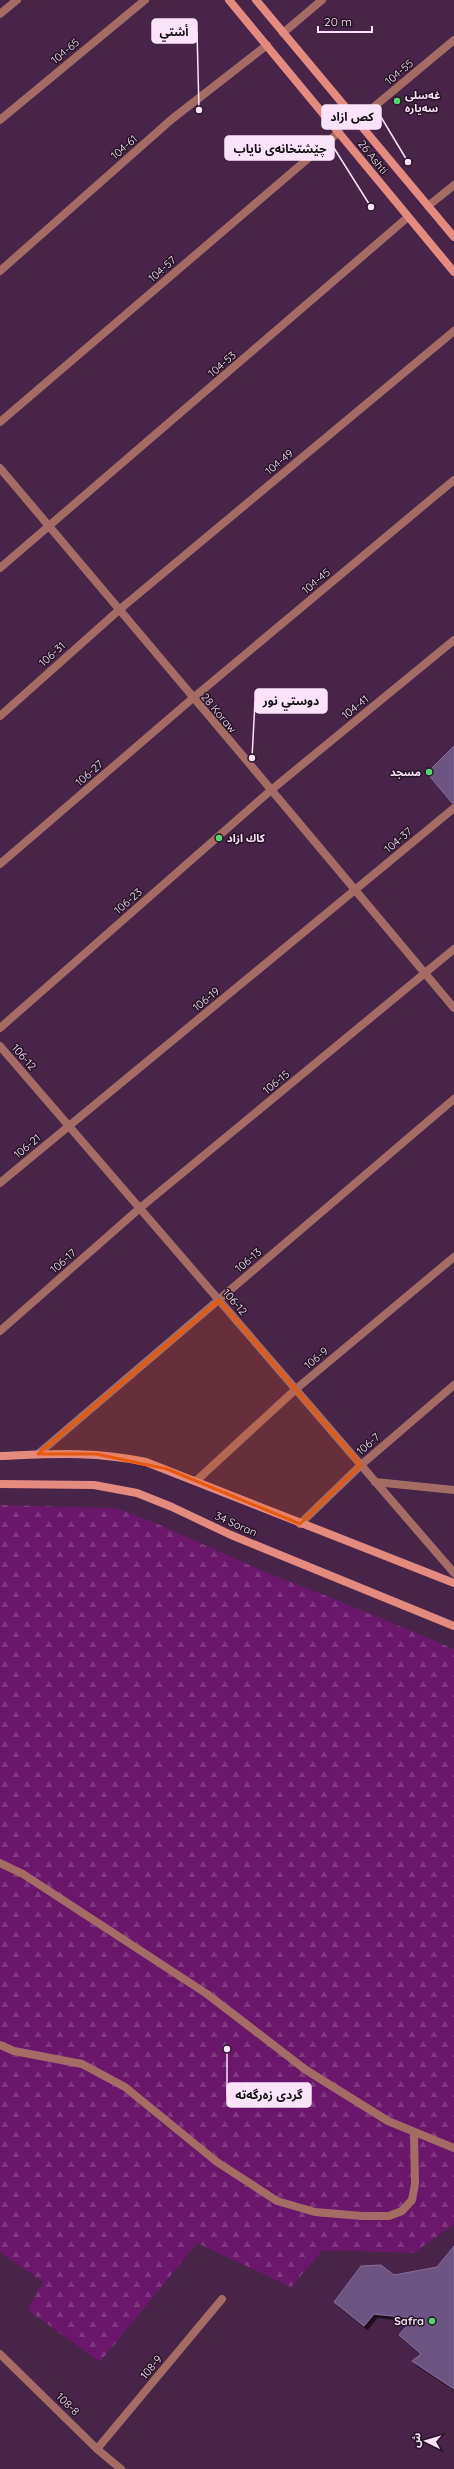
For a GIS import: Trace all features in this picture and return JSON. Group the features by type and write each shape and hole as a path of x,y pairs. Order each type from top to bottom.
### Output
{"main road":[{"name":"26 Ashti","path":"230,0 454,272"},
{"name":"26 Ashti","path":"256,0 454,237"},
{"path":"0,1456 76,1452 115,1456 160,1466 300,1524 454,1583"},
{"name":"34 Soran","path":"0,1484 94,1486 138,1493 172,1507 231,1535 454,1626"}],"street":[{"path":"0,14 17,0"},
{"name":"104-65","path":"0,120 145,0"},
{"path":"283,33 322,0"},
{"name":"104-55","path":"357,122 454,40"},
{"name":"104-61","path":"0,270 172,119 267,45"},
{"name":"104-57","path":"0,422 339,132"},
{"path":"428,206 454,185"},
{"name":"104-53","path":"0,568 50,527 408,217"},
{"name":"104-49","path":"119,610 454,331"},
{"name":"28 Koraw","path":"0,468 270,791 356,889 454,1008"},
{"name":"104-45","path":"193,698 454,480"},
{"name":"106-31","path":"0,716 119,610"},
{"name":"104-41","path":"270,791 454,640"},
{"name":"106-27","path":"0,864 193,698"},
{"name":"106-23","path":"0,1028 270,791"},
{"name":"104-37","path":"356,889 454,808"},
{"name":"106-19","path":"68,1126 356,889"},
{"name":"106-15","path":"140,1208 454,949"},
{"name":"106-12","path":"0,1046 454,1573"},
{"name":"106-13","path":"38,1454 454,1099"},
{"name":"106-21","path":"0,1183 68,1126"},
{"name":"106-17","path":"0,1331 140,1208"},
{"name":"106-9","path":"196,1481 296,1389 454,1257"},
{"name":"106-7","path":"300,1524 361,1465 454,1385"},
{"path":"375,1482 454,1490"},
{"path":"0,1863 23,1874 207,1994 306,2070 388,2121 454,2148"},
{"path":"0,2046 14,2051 82,2064 125,2087 178,2128 217,2162 276,2201 315,2212 362,2216 389,2216 402,2211 412,2200 414,2184 414,2132"},
{"name":"108-9","path":"97,2449 222,2299"},
{"name":"108-8","path":"0,2354 97,2449 121,2469"}],"highlighted area":[{"path":"219,1300 361,1465 300,1524 167,1469 96,1454 38,1454"}],"green space":[{"path":"0,1505 116,1508 160,1525 258,1569 454,1649 454,2224 414,2253 323,2250 291,2287 197,2243 100,2362 28,2310 43,2282 0,2252"}],"building":[{"path":"454,746 454,803 452,803 427,773"},
{"name":"Safra","path":"454,2246 454,2389 412,2361 421,2354 399,2335 413,2318 374,2314 364,2326 334,2302 361,2266 381,2265 394,2275 437,2267"}],"place":[{"name":"غەسلی سەیارە","path":"397,101"},
{"name":"أشتي","path":"199,110"},
{"name":"كص ازاد","path":"408,162"},
{"name":"چێشتخانەی نایاب","path":"371,207"},
{"name":"دوستي نور","path":"252,758"},
{"name":"مسجد","path":"429,772"},
{"name":"كاك ازاد","path":"219,838"},
{"name":"گردی زەرگەتە","path":"227,2049"},
{"name":"Safra","path":"432,2321"}]}
